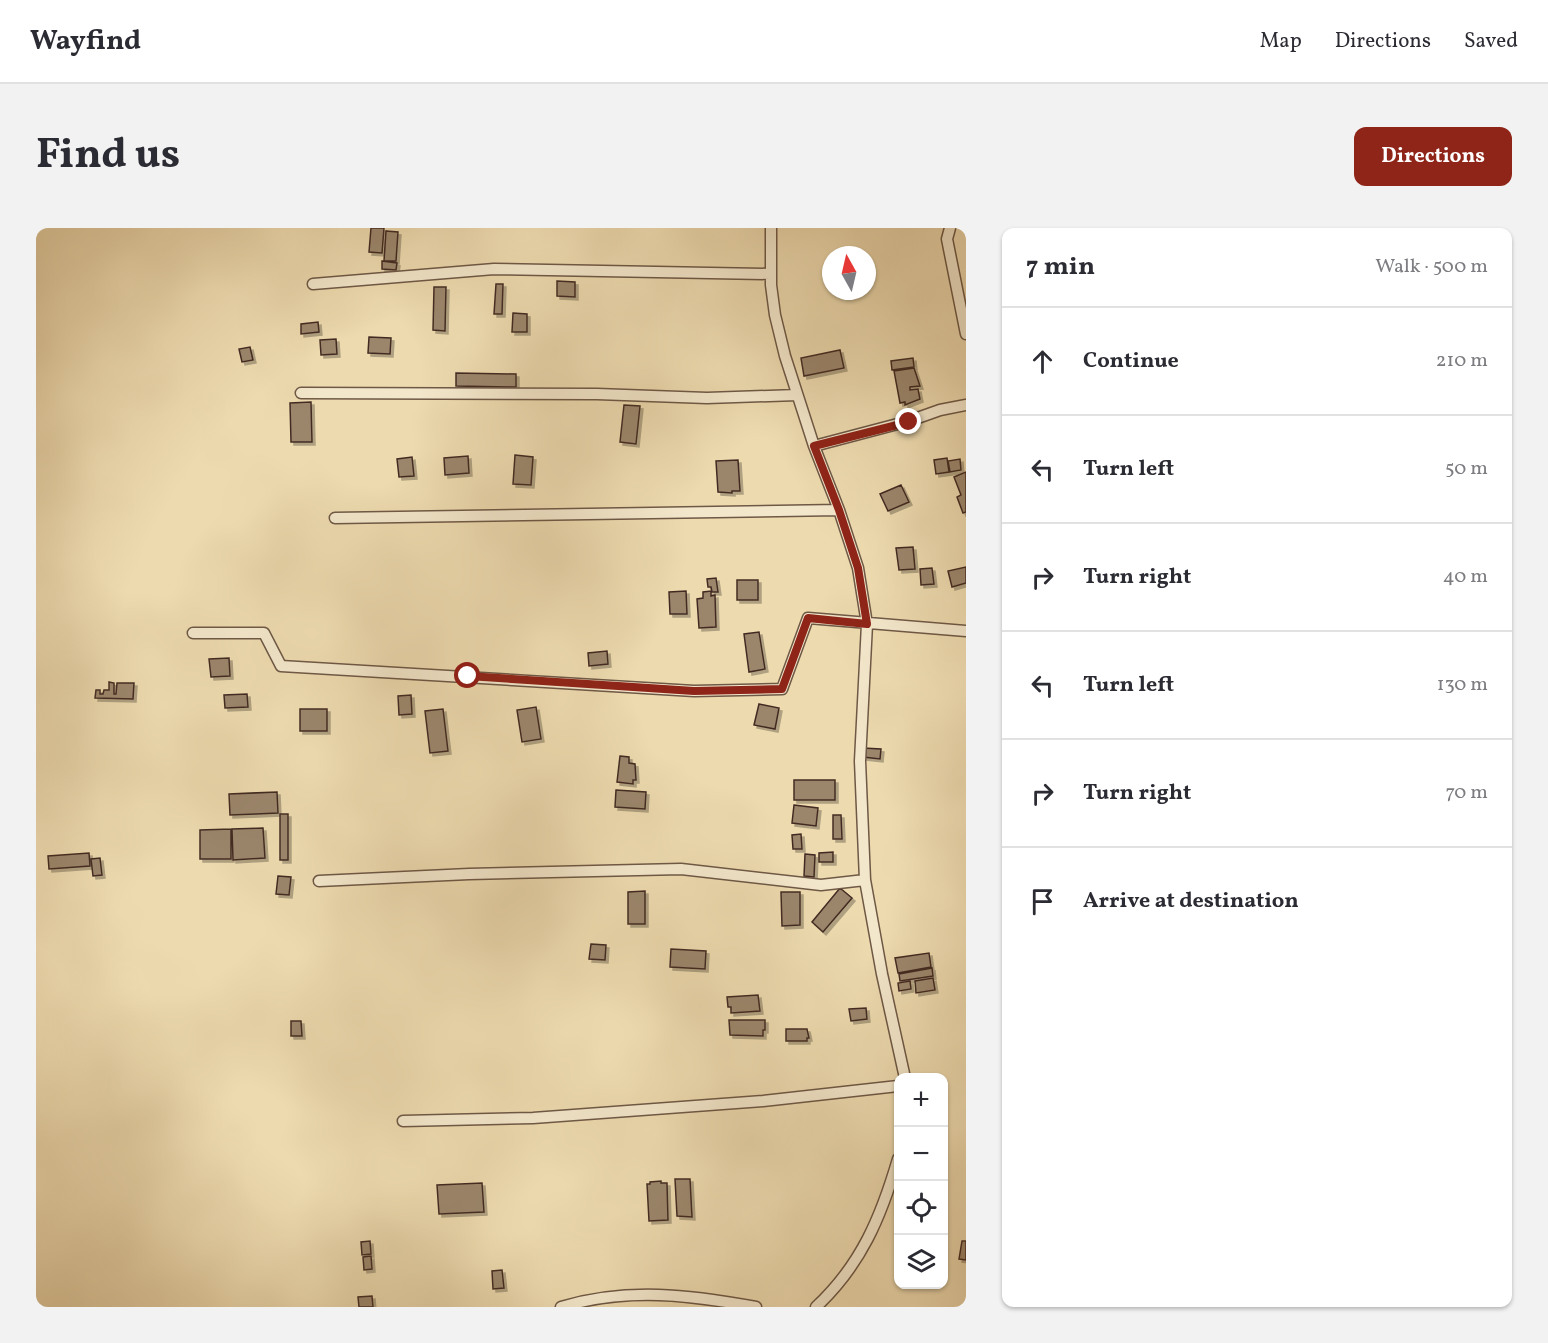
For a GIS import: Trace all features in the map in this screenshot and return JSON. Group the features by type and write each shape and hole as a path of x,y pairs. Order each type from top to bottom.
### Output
{"street":[{"path":"771,228 770,274 775,315 784,356 858,568 867,624 860,761 865,880 882,974 904,1073"},
{"path":"950,228 947,239 966,334"},
{"path":"313,284 494,269 770,274"},
{"path":"301,393 597,394 707,398 797,395"},
{"path":"814,446 909,422 940,410 966,405"},
{"path":"335,518 839,510"},
{"path":"193,633 264,633 281,666 694,691 782,689 808,618 966,631"},
{"path":"319,881 469,874 681,869 821,885 865,880"},
{"path":"403,1121 533,1118 763,1101 894,1086"},
{"path":"816,1307 849,1270 865,1246 879,1218 894,1171"},
{"path":"561,1307 578,1302 646,1293 702,1297 756,1307"},
{"path":"607,1307 613,1297"}],"building":[{"path":"371,228 384,228 382,253 369,252"},
{"path":"386,231 398,232 396,261 384,261"},
{"path":"382,261 397,263 396,270 382,269"},
{"path":"557,281 575,282 575,297 557,296"},
{"path":"496,284 503,284 502,314 494,314"},
{"path":"434,287 446,287 445,331 433,330"},
{"path":"513,313 527,314 527,332 512,332"},
{"path":"318,322 319,332 301,334 301,324"},
{"path":"369,337 391,338 390,354 368,353"},
{"path":"336,339 337,354 321,355 320,340"},
{"path":"250,347 253,360 242,362 239,349"},
{"path":"840,350 844,368 804,376 801,358"},
{"path":"913,358 914,367 892,370 891,361"},
{"path":"914,368 920,386 910,387 910,390 918,389 920,399 905,405 905,402 900,403 894,371"},
{"path":"456,373 516,374 516,387 456,386"},
{"path":"311,402 312,442 291,442 290,403"},
{"path":"624,405 640,406 636,444 620,442"},
{"path":"515,455 533,457 531,485 513,484"},
{"path":"468,456 469,473 445,475 444,458"},
{"path":"412,457 414,476 399,477 397,459"},
{"path":"947,458 949,472 936,474 934,460"},
{"path":"960,459 961,470 950,472 948,461"},
{"path":"738,460 740,491 718,492 716,461"},
{"path":"966,472 966,512 963,513 957,497 961,495 954,477"},
{"path":"901,485 909,502 888,511 880,494"},
{"path":"913,547 915,569 899,570 896,548"},
{"path":"966,567 966,583 952,587 948,571"},
{"path":"932,568 934,584 921,585 920,569"},
{"path":"716,578 718,592 712,592 711,587 708,587 707,579"},
{"path":"737,580 758,580 758,600 737,600"},
{"path":"686,591 687,614 670,614 669,592"},
{"path":"711,591 711,596 715,595 716,627 699,628 697,599 703,598 703,592"},
{"path":"759,632 765,669 749,672 744,634"},
{"path":"607,651 608,664 589,666 588,653"},
{"path":"229,658 230,676 211,677 209,659"},
{"path":"109,682 114,683 114,694 116,694 117,683 134,683 133,699 95,698 96,690 100,690 100,694 103,694 104,690 109,690"},
{"path":"247,694 248,707 225,708 224,695"},
{"path":"411,695 412,714 399,715 398,696"},
{"path":"759,704 779,708 775,729 754,725"},
{"path":"536,707 541,739 522,742 517,710"},
{"path":"300,709 327,709 327,731 300,731"},
{"path":"443,709 448,751 430,753 425,711"},
{"path":"863,748 881,749 880,759 863,757"},
{"path":"620,756 629,757 629,763 635,764 636,780 633,780 633,784 617,782"},
{"path":"794,780 835,780 835,800 794,800"},
{"path":"616,790 646,792 645,809 615,807"},
{"path":"277,792 278,813 230,815 229,794"},
{"path":"794,805 818,808 816,826 792,823"},
{"path":"280,814 288,814 288,860 280,860"},
{"path":"833,815 841,815 842,839 833,839"},
{"path":"263,828 265,858 233,860 232,829"},
{"path":"231,829 231,859 200,859 200,830"},
{"path":"801,834 802,849 793,849 792,835"},
{"path":"833,852 833,862 819,862 819,853"},
{"path":"89,853 90,866 49,869 48,856"},
{"path":"805,854 815,855 814,877 804,876"},
{"path":"100,858 102,875 93,876 91,859"},
{"path":"278,876 291,877 289,895 276,894"},
{"path":"840,888 852,898 823,932 812,922"},
{"path":"645,891 645,924 628,924 628,892"},
{"path":"781,892 800,892 800,925 782,926"},
{"path":"591,944 606,945 605,960 589,959"},
{"path":"671,949 706,951 705,969 670,967"},
{"path":"929,953 931,967 898,973 895,958"},
{"path":"932,968 933,976 900,981 899,974"},
{"path":"933,978 935,990 916,993 915,981"},
{"path":"910,981 911,989 899,991 898,983"},
{"path":"758,995 760,1011 731,1013 727,997"},
{"path":"866,1008 867,1019 851,1021 849,1009"},
{"path":"729,1020 765,1020 763,1036 730,1035"},
{"path":"291,1021 301,1021 302,1036 291,1036"},
{"path":"786,1029 807,1029 809,1038 807,1041 786,1041"},
{"path":"675,1179 690,1179 692,1217 677,1216"},
{"path":"661,1181 661,1183 667,1183 668,1220 649,1221 647,1184"},
{"path":"482,1183 484,1212 439,1214 437,1185"},
{"path":"370,1241 371,1254 362,1255 361,1242"},
{"path":"962,1241 966,1241 966,1260 959,1259"},
{"path":"371,1256 372,1269 364,1270 363,1257"},
{"path":"502,1270 504,1288 493,1289 492,1271"},
{"path":"372,1296 373,1307 359,1307 358,1297"}],"route":[{"path":"468,676 694,691 782,689 808,618 867,624 858,568 839,510 814,446 909,422"}]}
